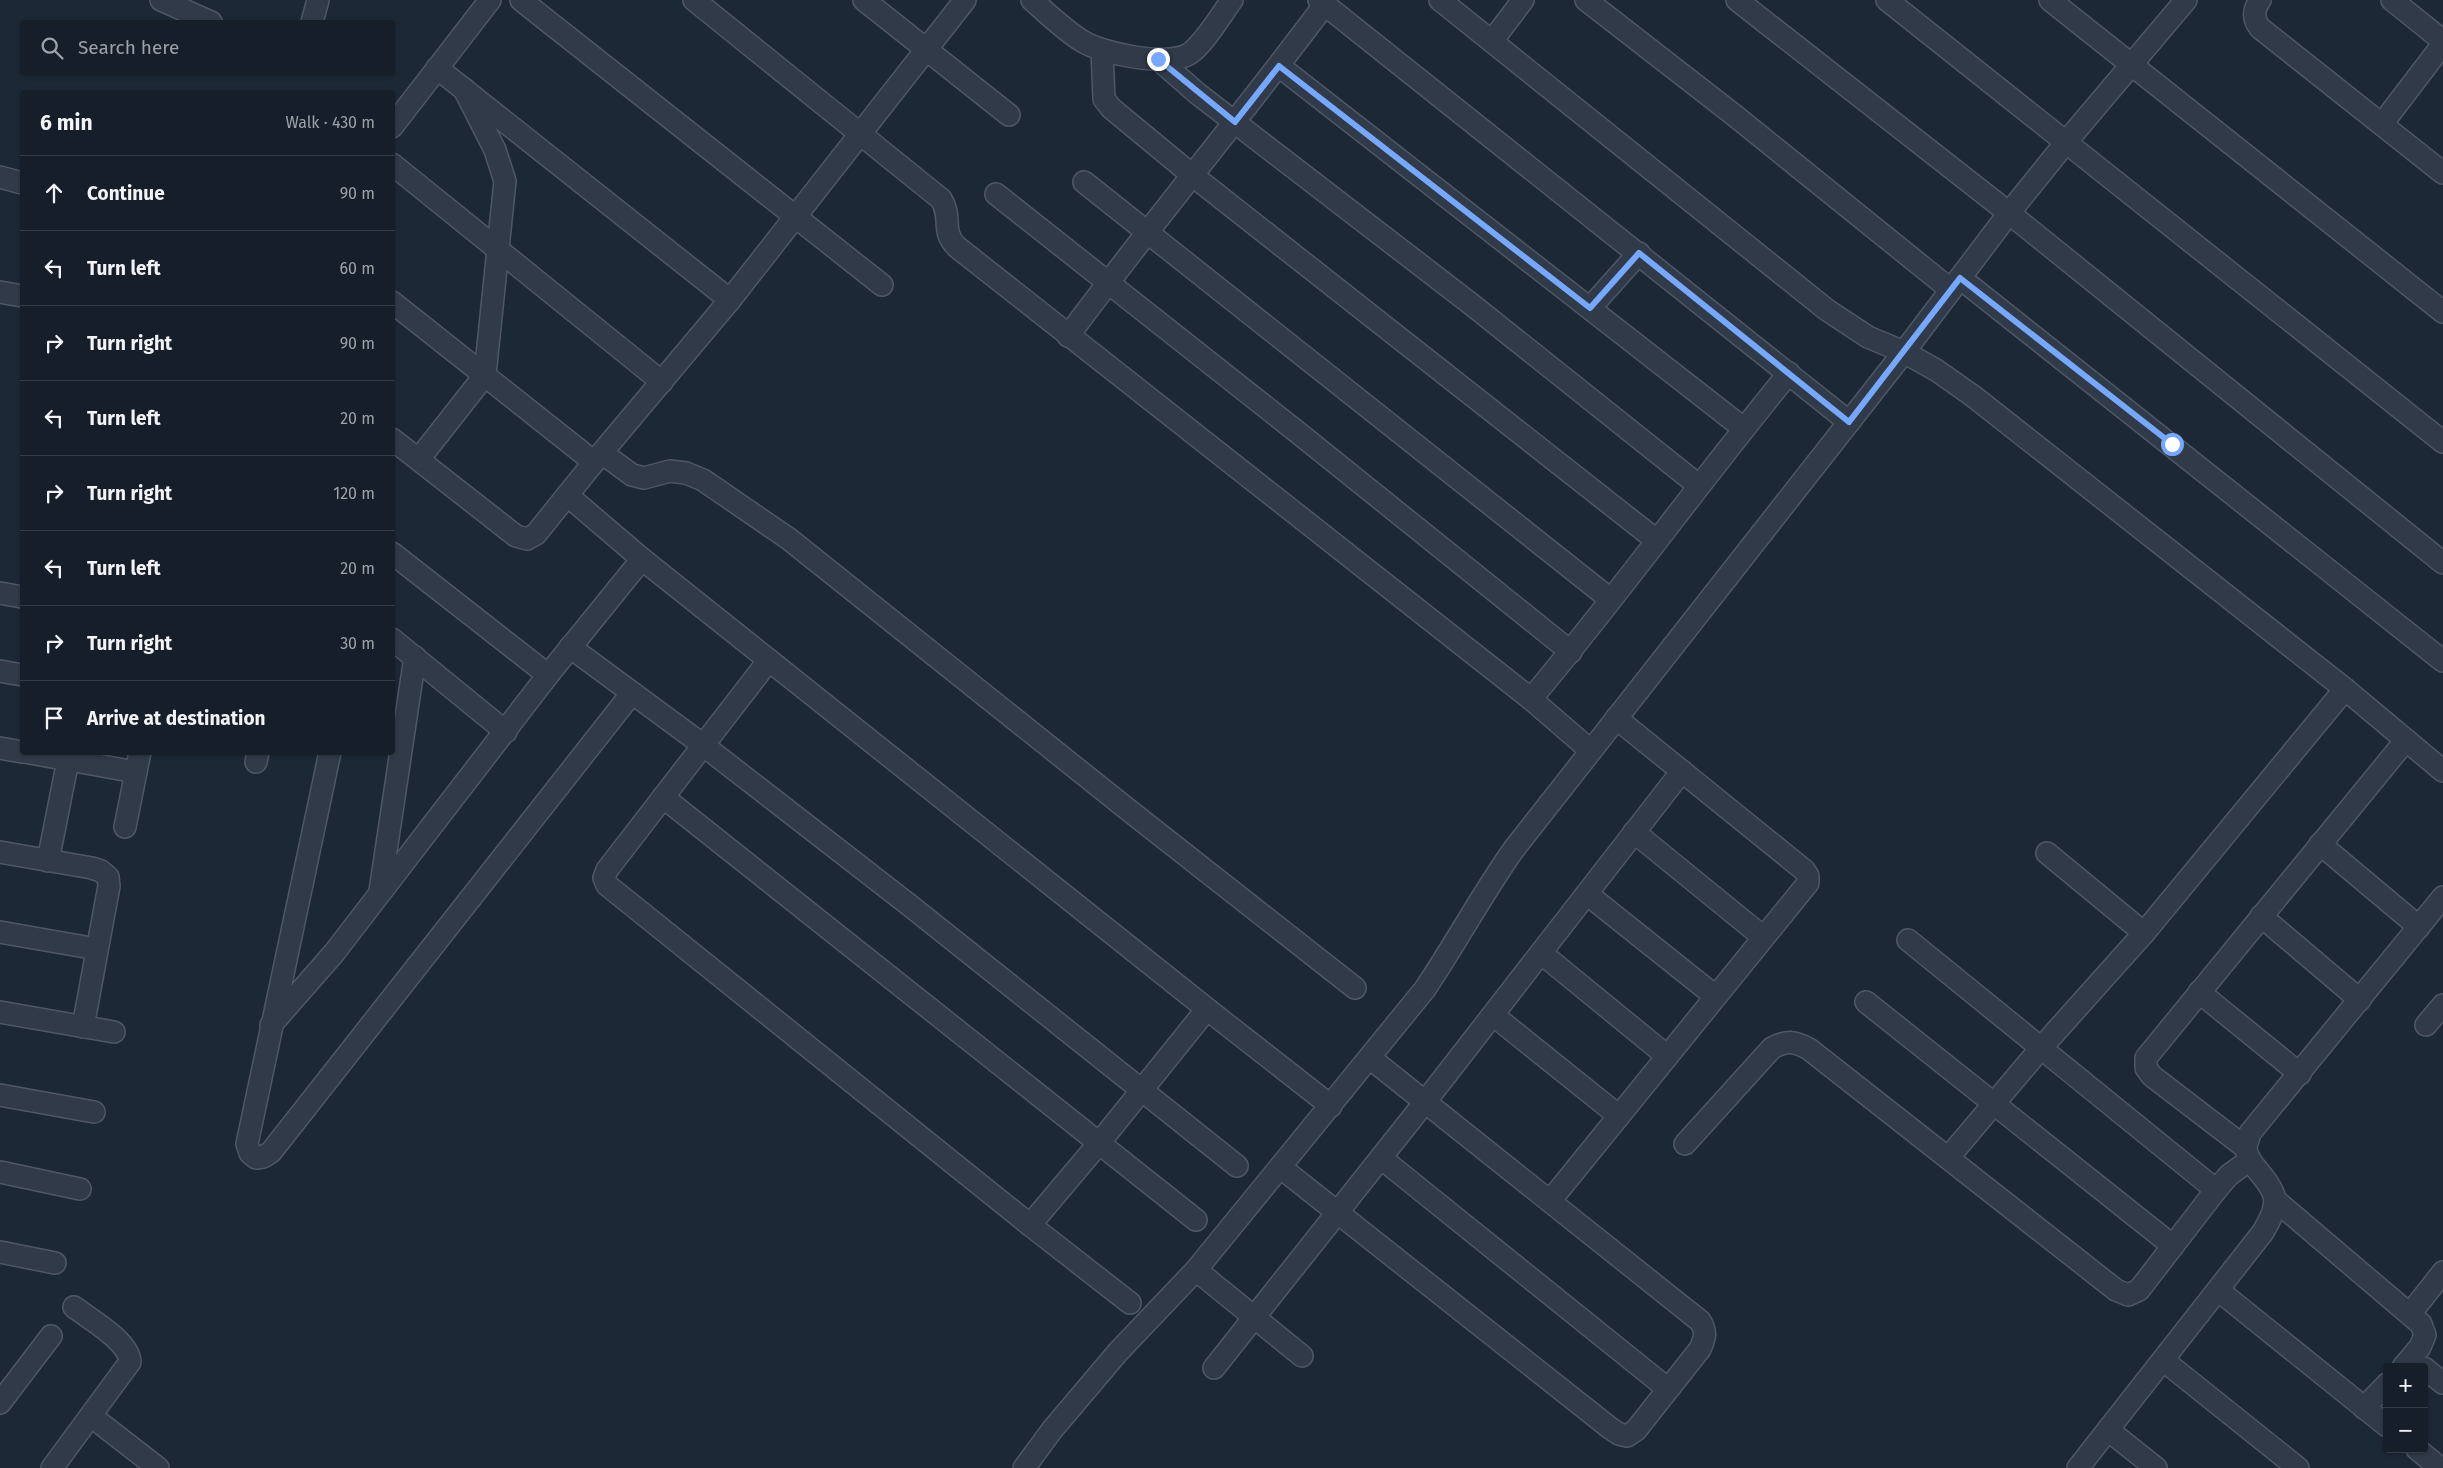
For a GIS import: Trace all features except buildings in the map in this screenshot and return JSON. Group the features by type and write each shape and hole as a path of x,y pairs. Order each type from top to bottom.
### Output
{"street":[{"path":"161,0 206,20"},
{"path":"313,20 318,0"},
{"path":"395,123 490,0"},
{"path":"521,0 882,285"},
{"path":"694,0 941,200 946,208 949,239 957,247 1531,699 1590,750"},
{"path":"864,0 1008,115"},
{"path":"395,441 511,532 526,539 536,534 796,218 925,49 965,0"},
{"path":"1032,0 1084,42 1102,50 1176,60 1191,53 1232,0"},
{"path":"1440,0 1827,310 1868,337 1904,352 1936,370 1973,396 2345,689 2442,768"},
{"path":"1492,41 1523,0"},
{"path":"1586,0 2443,662"},
{"path":"1737,0 2009,213 2443,563"},
{"path":"1887,0 2067,141 2443,442"},
{"path":"2050,0 2443,312"},
{"path":"1024,1468 1052,1430 1118,1352 1196,1270 1425,990 1451,950 1486,888 1590,750 1904,352 2009,213 2186,0"},
{"path":"2260,0 2254,15 2255,22 2260,28 2443,172"},
{"path":"2382,124 2443,42 2392,0"},
{"path":"1068,336 1146,231 1279,66 1322,2 1849,422"},
{"path":"1102,50 1104,99 1111,108 1192,175 1656,540"},
{"path":"1158,59 1235,122 1470,304 1698,485"},
{"path":"1279,66 1743,428"},
{"path":"438,68 730,300"},
{"path":"419,460 485,375 505,181 495,150 464,89"},
{"path":"395,166 662,382"},
{"path":"0,177 20,182"},
{"path":"1084,182 1610,599"},
{"path":"996,194 1571,652"},
{"path":"1590,308 1639,253"},
{"path":"0,292 20,296"},
{"path":"395,304 485,375 598,457 632,475 644,478 670,471 686,473 703,480 789,539 1355,988"},
{"path":"1531,699 1571,652 1698,485 1789,373"},
{"path":"567,495 642,559 1331,1106"},
{"path":"395,556 548,675"},
{"path":"271,1025 334,953 548,675 642,559"},
{"path":"0,593 20,597"},
{"path":"395,641 506,732"},
{"path":"570,648 703,745 908,904 1140,1091 1237,1166"},
{"path":"379,894 415,658"},
{"path":"769,660 607,870 604,878 607,884 1130,1303"},
{"path":"0,671 20,675"},
{"path":"1948,1158 2041,1048 2144,933 2345,689"},
{"path":"329,755 247,1144 250,1153 256,1158 263,1157 271,1152 632,693"},
{"path":"1550,1201 1808,883 1808,876 1804,870 1616,718"},
{"path":"2406,740 2151,1050 2146,1058 2146,1068 2152,1076 2248,1154 2270,1186 2276,1200 2421,1324 2425,1334 2416,1363"},
{"path":"0,748 20,751"},
{"path":"40,755 68,760 138,762 125,827"},
{"path":"48,860 68,760"},
{"path":"1214,1368 1338,1213 1682,771"},
{"path":"663,797 1196,1220"},
{"path":"1634,832 1763,937"},
{"path":"2320,844 2420,927"},
{"path":"0,852 101,871 108,877 109,886 83,1027"},
{"path":"2047,853 2144,933"},
{"path":"1587,894 1715,996"},
{"path":"1685,1144 1772,1048 1784,1042 1796,1042 1809,1049 2116,1290 2128,1295 2139,1290 2216,1190 2248,1154 2250,1133 2443,897"},
{"path":"2261,916 2360,1000"},
{"path":"0,932 97,949"},
{"path":"1908,940 2216,1190"},
{"path":"1541,953 1667,1056"},
{"path":"2199,992 2300,1074"},
{"path":"1866,1002 2173,1246"},
{"path":"2426,1025 2443,1005"},
{"path":"1030,1224 1100,1142 1207,1009"},
{"path":"0,1012 114,1032"},
{"path":"1493,1015 1619,1116"},
{"path":"1280,1167 1619,1434 1627,1436 1636,1430 1700,1350 1705,1329 1700,1321 1370,1058"},
{"path":"0,1095 94,1112"},
{"path":"1381,1158 1668,1390"},
{"path":"0,1172 80,1189"},
{"path":"2078,1468 2263,1232 2273,1215 2276,1200"},
{"path":"0,1252 55,1263"},
{"path":"1196,1270 1302,1356"},
{"path":"2410,1314 2443,1272"},
{"path":"2218,1290 2383,1423"},
{"path":"52,1468 130,1362 129,1353 123,1344 74,1307"},
{"path":"0,1403 51,1336"},
{"path":"2162,1360 2298,1468"},
{"path":"2428,1373 2443,1383"},
{"path":"2364,1408 2383,1388"},
{"path":"92,1416 158,1468"},
{"path":"2108,1430 2156,1468"},
{"path":"2421,1453 2440,1468"}],"route":[{"path":"1158,59 1198,94 1235,122 1279,66 1590,308 1639,253 1849,422 1960,278 2172,444"}]}
